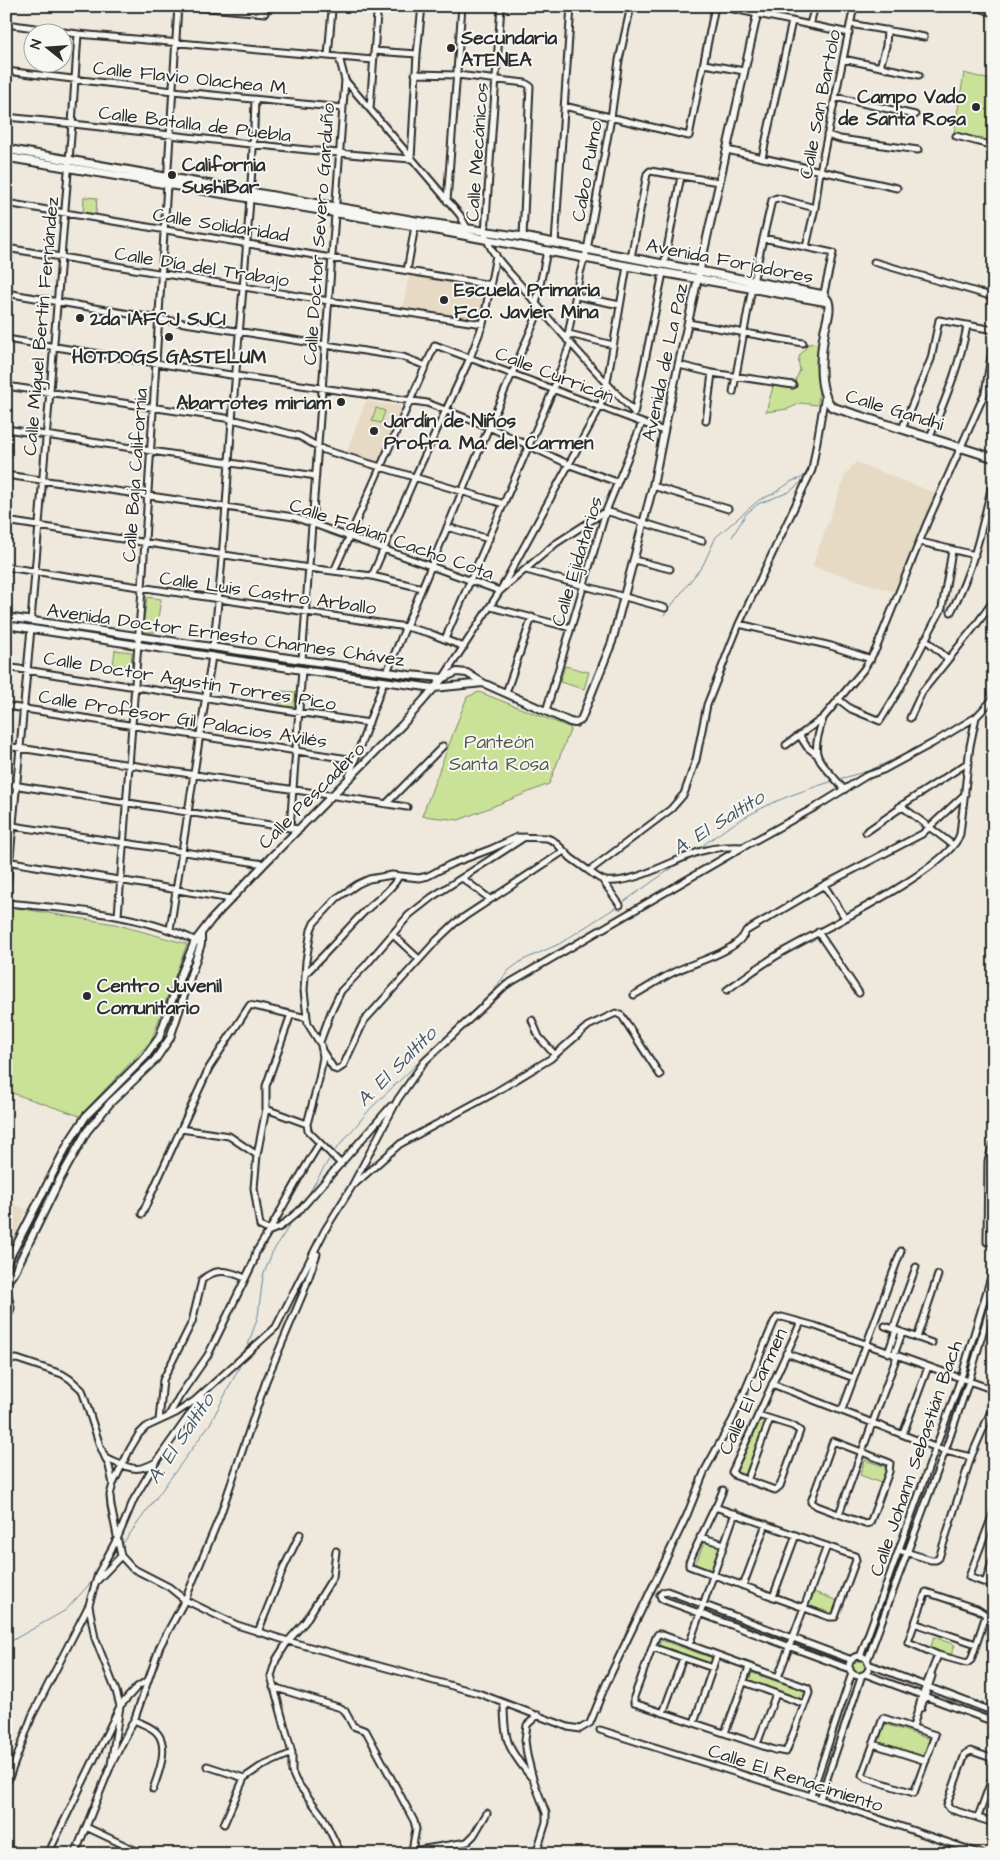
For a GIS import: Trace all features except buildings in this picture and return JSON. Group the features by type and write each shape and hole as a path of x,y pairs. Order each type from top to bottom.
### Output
{"main road":[{"path":"978,6 994,12"},
{"name":"Avenida Forjadores","path":"6,149 68,164"},
{"name":"Avenida Forjadores","path":"6,157 68,164 168,180 415,226 486,236 523,237 631,258 664,269 698,276 825,299"},
{"name":"Avenida Forjadores","path":"335,210 468,230 546,251 627,266 664,269"},
{"name":"Calle Gandhi","path":"825,299 829,308 821,360 825,394 829,403 837,409 994,458"}],"street":[{"name":"Calle Baja California","path":"118,916 157,363 178,6"},
{"path":"185,6 265,13"},
{"path":"411,159 417,54 422,6"},
{"path":"447,201 462,6"},
{"name":"Calle Mecánicos","path":"486,236 501,6"},
{"path":"555,243 571,6"},
{"name":"Cabo Pulmo","path":"445,639 553,390 569,339 580,273 587,250 611,118 619,60 631,6"},
{"path":"564,106 689,136 715,6"},
{"path":"719,6 848,33"},
{"name":"Avenida de La Paz","path":"581,720 612,642 653,486 758,6"},
{"path":"810,24 815,6"},
{"name":"Calle San Bartolo","path":"806,247 816,208 820,171 854,6"},
{"path":"328,56 332,10"},
{"path":"370,109 377,14"},
{"path":"762,158 792,20"},
{"path":"6,24 78,34 373,60"},
{"path":"850,24 924,36"},
{"path":"880,67 886,46 887,30"},
{"name":"Calle Miguel Bertín Fernández","path":"6,901 8,861 14,826 31,625 78,34"},
{"path":"374,51 417,54"},
{"path":"339,57 345,80 399,141 411,159 460,215 468,230"},
{"path":"843,59 919,74"},
{"path":"704,64 744,72"},
{"name":"Calle Flavio Olachea M.","path":"6,71 173,91 343,108"},
{"path":"416,74 457,75 529,84 531,88 523,237"},
{"name":"Calle Doctor Severo Garduño","path":"302,660 345,80"},
{"path":"835,97 915,115"},
{"path":"213,648 220,600 232,419 251,195 256,99"},
{"name":"Calle Batalla de Puebla","path":"6,117 339,154 411,159"},
{"path":"827,135 840,139 918,150"},
{"path":"956,136 994,146"},
{"path":"727,150 897,188"},
{"path":"631,258 647,174 650,171 720,182"},
{"path":"633,419 681,176"},
{"path":"733,392 752,286 773,198 816,208"},
{"name":"Calle Solidaridad","path":"6,203 491,285"},
{"path":"407,271 415,226"},
{"path":"486,236 496,255 540,309 634,412"},
{"path":"763,238 833,253 825,299"},
{"name":"Calle Día del Trabajo","path":"6,248 328,302 483,324"},
{"path":"536,304 546,251"},
{"path":"372,576 470,358 483,324 496,255"},
{"path":"874,262 994,297"},
{"path":"442,678 464,648 500,591 600,407 627,266"},
{"path":"6,293 403,357 426,366 334,571"},
{"path":"576,296 620,305"},
{"path":"387,672 540,309"},
{"path":"902,429 931,358 939,320 994,330"},
{"path":"688,323 803,344"},
{"path":"930,437 953,382 967,326"},
{"path":"786,745 823,718 870,659 921,542 927,523 985,394 994,338"},
{"path":"6,339 322,389 427,403 489,427 570,465 617,482"},
{"path":"569,339 613,345"},
{"name":"Calle Curricán","path":"426,366 435,345 664,431"},
{"path":"679,365 712,373 793,385"},
{"path":"706,421 712,373"},
{"path":"6,386 232,419 299,436 318,447 380,468 504,504"},
{"path":"590,871 671,809 681,798 696,760 707,705 739,624 812,470 825,394"},
{"name":"Calle Ejidatarios","path":"546,711 606,511 642,423"},
{"path":"6,429 316,476"},
{"name":"Calle Fabian Cacho Cota","path":"6,475 294,517 348,538 500,591"},
{"path":"951,612 975,556 994,476"},
{"path":"653,486 728,509"},
{"path":"500,591 555,544 606,511 702,541"},
{"path":"6,522 372,576 422,588"},
{"path":"447,527 489,539"},
{"path":"921,542 975,556"},
{"path":"838,699 851,710 880,722 942,608 952,550"},
{"path":"634,560 670,569"},
{"name":"Calle Luis Castro Arballo","path":"6,567 406,628 445,639 464,648"},
{"path":"526,570 665,608"},
{"path":"910,718 919,696 994,600"},
{"path":"491,606 571,628"},
{"name":"Avenida Doctor Ernesto Channes Chávez","path":"6,617 31,625 302,670 434,688 483,683"},
{"path":"506,693 532,617"},
{"path":"739,624 831,646 870,659"},
{"name":"Avenida Doctor Ernesto Channes Chávez","path":"6,625 31,625 138,637 442,678 459,672 471,675 483,683 573,722 581,720"},
{"path":"924,638 948,658"},
{"path":"170,930 212,656"},
{"name":"Calle Doctor Agustín Torres Pico","path":"6,667 369,723"},
{"path":"290,828 302,670"},
{"name":"Calle Pescadero","path":"198,942 201,934 212,919 402,725 442,678"},
{"path":"348,779 384,681"},
{"path":"270,1231 280,1227 299,1211 398,1099 424,1062 506,985 866,776 883,770 908,757 976,717 994,698"},
{"name":"Calle Profesor Gil Palacios Avilés","path":"6,706 355,760"},
{"path":"727,990 779,954 916,876 953,845 960,834 976,717"},
{"path":"816,754 823,718"},
{"path":"800,736 807,747 816,754 823,766 844,790"},
{"path":"6,746 407,807"},
{"path":"386,804 443,746"},
{"path":"890,812 969,762"},
{"path":"6,784 300,829"},
{"path":"634,995 674,972 723,951 743,938 746,931 824,885 919,836 966,793"},
{"path":"866,832 898,809 904,808 953,845"},
{"path":"6,825 264,864"},
{"path":"564,850 455,923 419,959 364,1021 343,1066 336,1070 334,1068 323,1052 320,1042 306,1018 305,974 311,930 316,919 337,898 358,884 385,876 423,877 491,849 512,838 526,837 550,840 564,850 570,858 603,881 620,905"},
{"path":"320,1042 341,991 413,911 526,837"},
{"path":"603,881 614,881 640,875 691,854 724,846 743,847"},
{"path":"8,861 231,899"},
{"path":"305,974 364,912 396,883 399,876"},
{"path":"462,878 490,899"},
{"path":"824,885 845,918"},
{"path":"6,901 118,916 170,930 198,942"},
{"path":"818,932 859,993"},
{"path":"392,935 419,959"},
{"path":"6,1265 52,1174 86,1116 145,1057 160,1038 180,977 198,942"},
{"path":"6,1322 12,1308 7,1286 8,1277 16,1269 86,1131 101,1112 155,1060 170,1038 198,942"},
{"path":"142,1214 210,1068 249,1006 306,1018"},
{"path":"351,1188 400,1144 494,1093 555,1055 588,1026 616,1013 620,1014 660,1075"},
{"path":"270,1231 258,1224 254,1188 257,1155 266,1109 266,1086 291,1014"},
{"path":"532,1020 539,1037 555,1055"},
{"path":"323,1052 319,1079 306,1124 308,1131 341,1164"},
{"path":"122,1079 128,1086"},
{"path":"398,1099 351,1188 325,1230 276,1327 185,1408 146,1427 139,1434 113,1484 110,1495 111,1506 121,1556 132,1568 169,1587 185,1600 237,1625 258,1632 478,1693 575,1729 584,1728 590,1724 606,1684 687,1514 705,1470 733,1419 777,1318 782,1317 801,1322 994,1390"},
{"path":"266,1109 306,1124"},
{"path":"181,1129 229,1136 257,1155"},
{"path":"168,1417 179,1397 208,1355 256,1252 320,1143"},
{"path":"987,1242 991,1162 994,1143"},
{"path":"52,1174 60,1179"},
{"path":"75,1854 111,1765 134,1720 160,1646 185,1600 220,1516 266,1381 304,1291 325,1230"},
{"path":"842,1410 901,1251"},
{"path":"888,1353 916,1267"},
{"name":"Calle Johann Sebastián Bach","path":"860,1656 961,1378 994,1267"},
{"path":"159,1421 163,1380 192,1322 202,1280 211,1272 217,1271 231,1271 245,1278"},
{"path":"916,1338 938,1275"},
{"name":"Calle Johann Sebastián Bach","path":"868,1662 945,1451 994,1294"},
{"name":"Calle El Carmen","path":"747,1480 732,1474 733,1468 801,1322"},
{"path":"885,1326 932,1343"},
{"path":"840,1514 874,1423 902,1333"},
{"path":"786,1353 854,1378"},
{"path":"6,1360 17,1359 24,1361 62,1374 77,1384 85,1397 100,1446 107,1459 113,1484"},
{"path":"903,1434 928,1367"},
{"path":"772,1384 945,1451 971,1457"},
{"path":"6,1786 32,1716 89,1605 98,1574 118,1537 142,1484 204,1392"},
{"path":"899,1550 931,1560 937,1560 971,1457 994,1404"},
{"path":"758,1415 770,1419 799,1430 793,1452 777,1490 747,1480 770,1419"},
{"path":"835,1442 863,1452 888,1461 891,1465 870,1522 865,1524 813,1505 811,1502 831,1443 835,1442"},
{"path":"107,1459 138,1469 146,1468 156,1462"},
{"path":"716,1507 854,1555 856,1558 835,1617 832,1618 803,1608 688,1565 723,1490"},
{"path":"994,1511 969,1577 994,1586"},
{"path":"689,1644 735,1513"},
{"path":"743,1586 766,1524"},
{"path":"258,1632 284,1567 300,1534"},
{"path":"773,1597 796,1535"},
{"path":"700,1537 724,1544"},
{"path":"778,1677 827,1546"},
{"path":"336,1551 333,1578 305,1622 288,1641 273,1666 271,1676 292,1753 292,1772 296,1781 323,1817 341,1854"},
{"path":"97,1581 121,1556"},
{"path":"985,1583 994,1557"},
{"path":"994,1712 868,1662 860,1656 852,1660 667,1591 662,1592 660,1595 662,1600 994,1722"},
{"path":"928,1592 985,1614 986,1617 971,1660 967,1663 938,1655 908,1642 914,1623 925,1594 928,1592"},
{"path":"89,1605 95,1638 120,1706 111,1765"},
{"path":"914,1623 976,1644"},
{"path":"659,1634 808,1688 808,1693 786,1752 633,1702 652,1647 659,1634"},
{"path":"652,1647 713,1668"},
{"path":"913,1726 938,1655"},
{"path":"694,1723 717,1656"},
{"path":"663,1713 682,1658"},
{"path":"810,1796 851,1671 852,1660"},
{"path":"820,1799 863,1675 868,1670 868,1662"},
{"path":"726,1733 749,1667"},
{"path":"48,1854 120,1706 137,1688 149,1680"},
{"path":"744,1682 804,1704"},
{"path":"273,1687 341,1708 345,1711 353,1726 366,1731 414,1821 416,1829 412,1850"},
{"path":"757,1744 776,1694"},
{"path":"504,1703 505,1736 509,1746 533,1779"},
{"path":"536,1854 546,1822 546,1813 533,1779 527,1755 525,1731 528,1723 538,1715"},
{"path":"883,1718 913,1726 935,1734 914,1793 863,1777 862,1774 883,1718"},
{"path":"134,1720 155,1731 161,1738 162,1764 153,1790"},
{"name":"Calle El Renacimiento","path":"600,1730 820,1799 982,1854"},
{"path":"873,1744 926,1761"},
{"path":"994,1759 971,1751 966,1754 947,1803 950,1809 994,1823"},
{"path":"224,1824 244,1778 260,1767 292,1753"},
{"path":"207,1766 244,1778"},
{"path":"978,1817 994,1773"},
{"path":"395,1854 467,1842 474,1835 487,1812"},
{"path":"86,1827 143,1854"}],"shaded area":[{"name":"Escuela Primaria Fco. Javier Mina","path":"409,275 486,289 481,321 402,311"},
{"name":"Jardín de Niños Profra. Ma. del Carmen","path":"366,401 402,407 379,466 345,455"},
{"path":"856,462 935,493 894,592 812,566 845,475"},
{"path":"6,1201 26,1210 6,1257"}],"green space":[{"name":"Campo Vado de Santa Rosa","path":"964,73 994,81 994,143 954,133"},
{"path":"84,197 97,198 96,215 83,214"},
{"path":"818,343 816,365 819,396 817,405 801,403 788,409 766,412 774,383 792,388 800,370 800,356 808,344"},
{"path":"376,408 385,411 381,423 372,421"},
{"path":"147,597 161,599 156,632 142,632"},
{"path":"115,650 132,652 131,667 113,665"},
{"path":"565,666 589,672 584,689 560,682"},
{"path":"281,691 296,692 294,709 279,708"},
{"name":"Panteón Santa Rosa","path":"479,692 571,728 549,784 459,820 422,816 467,697"},
{"name":"Centro Juvenil Comunitario","path":"11,907 115,924 187,944 151,1041 80,1116 6,1091 6,950 10,942"},
{"path":"761,1419 768,1422 745,1477 736,1473"},
{"path":"865,1460 889,1468 883,1484 860,1475"},
{"path":"705,1540 722,1546 713,1572 695,1565"},
{"path":"814,1592 838,1601 833,1616 808,1607"},
{"path":"934,1637 955,1645 950,1657 930,1649"},
{"path":"661,1640 715,1659 712,1667 658,1647"},
{"path":"859,1657 865,1660 868,1666 865,1672 859,1675 853,1672 850,1666 853,1660"},
{"path":"752,1673 808,1692 804,1701 749,1680"},
{"path":"885,1724 932,1740 925,1760 878,1744"}],"waterway":[{"path":"664,615 703,565 716,537 759,500 773,494 792,481 802,478 809,469"},
{"path":"732,537 746,514 758,504 789,492 806,478"},
{"name":"A. El Saltito","path":"991,697 994,694"},
{"name":"A. El Saltito","path":"968,719 983,705"},
{"name":"A. El Saltito","path":"839,779 868,771 917,749"},
{"name":"A. El Saltito","path":"697,850 726,829 756,811 791,795 833,781"},
{"name":"A. El Saltito","path":"622,903 682,861"},
{"name":"A. El Saltito","path":"333,1153 371,1108 492,992 509,970 523,960 559,944 618,906"},
{"name":"A. El Saltito","path":"305,1200 331,1156"},
{"name":"A. El Saltito","path":"246,1351 258,1316 263,1276 272,1253 294,1218"},
{"name":"A. El Saltito","path":"121,1546 210,1424 243,1360"},
{"name":"A. El Saltito","path":"106,1563 118,1549"},
{"name":"A. El Saltito","path":"6,1644 66,1610 95,1578"}],"place":[{"name":"Secundaria ATENEA","path":"451,48"},
{"name":"Campo Vado de Santa Rosa","path":"976,107"},
{"name":"California SushiBar","path":"172,175"},
{"name":"Escuela Primaria Fco. Javier Mina","path":"444,300"},
{"name":"2da IAFCJ SJC1","path":"80,318"},
{"name":"HOTDOGS GASTELUM","path":"169,337"},
{"name":"Abarrotes miriam","path":"341,402"},
{"name":"Jardín de Niños Profra. Ma. del Carmen","path":"374,431"},
{"name":"Centro Juvenil Comunitario","path":"87,996"}]}
